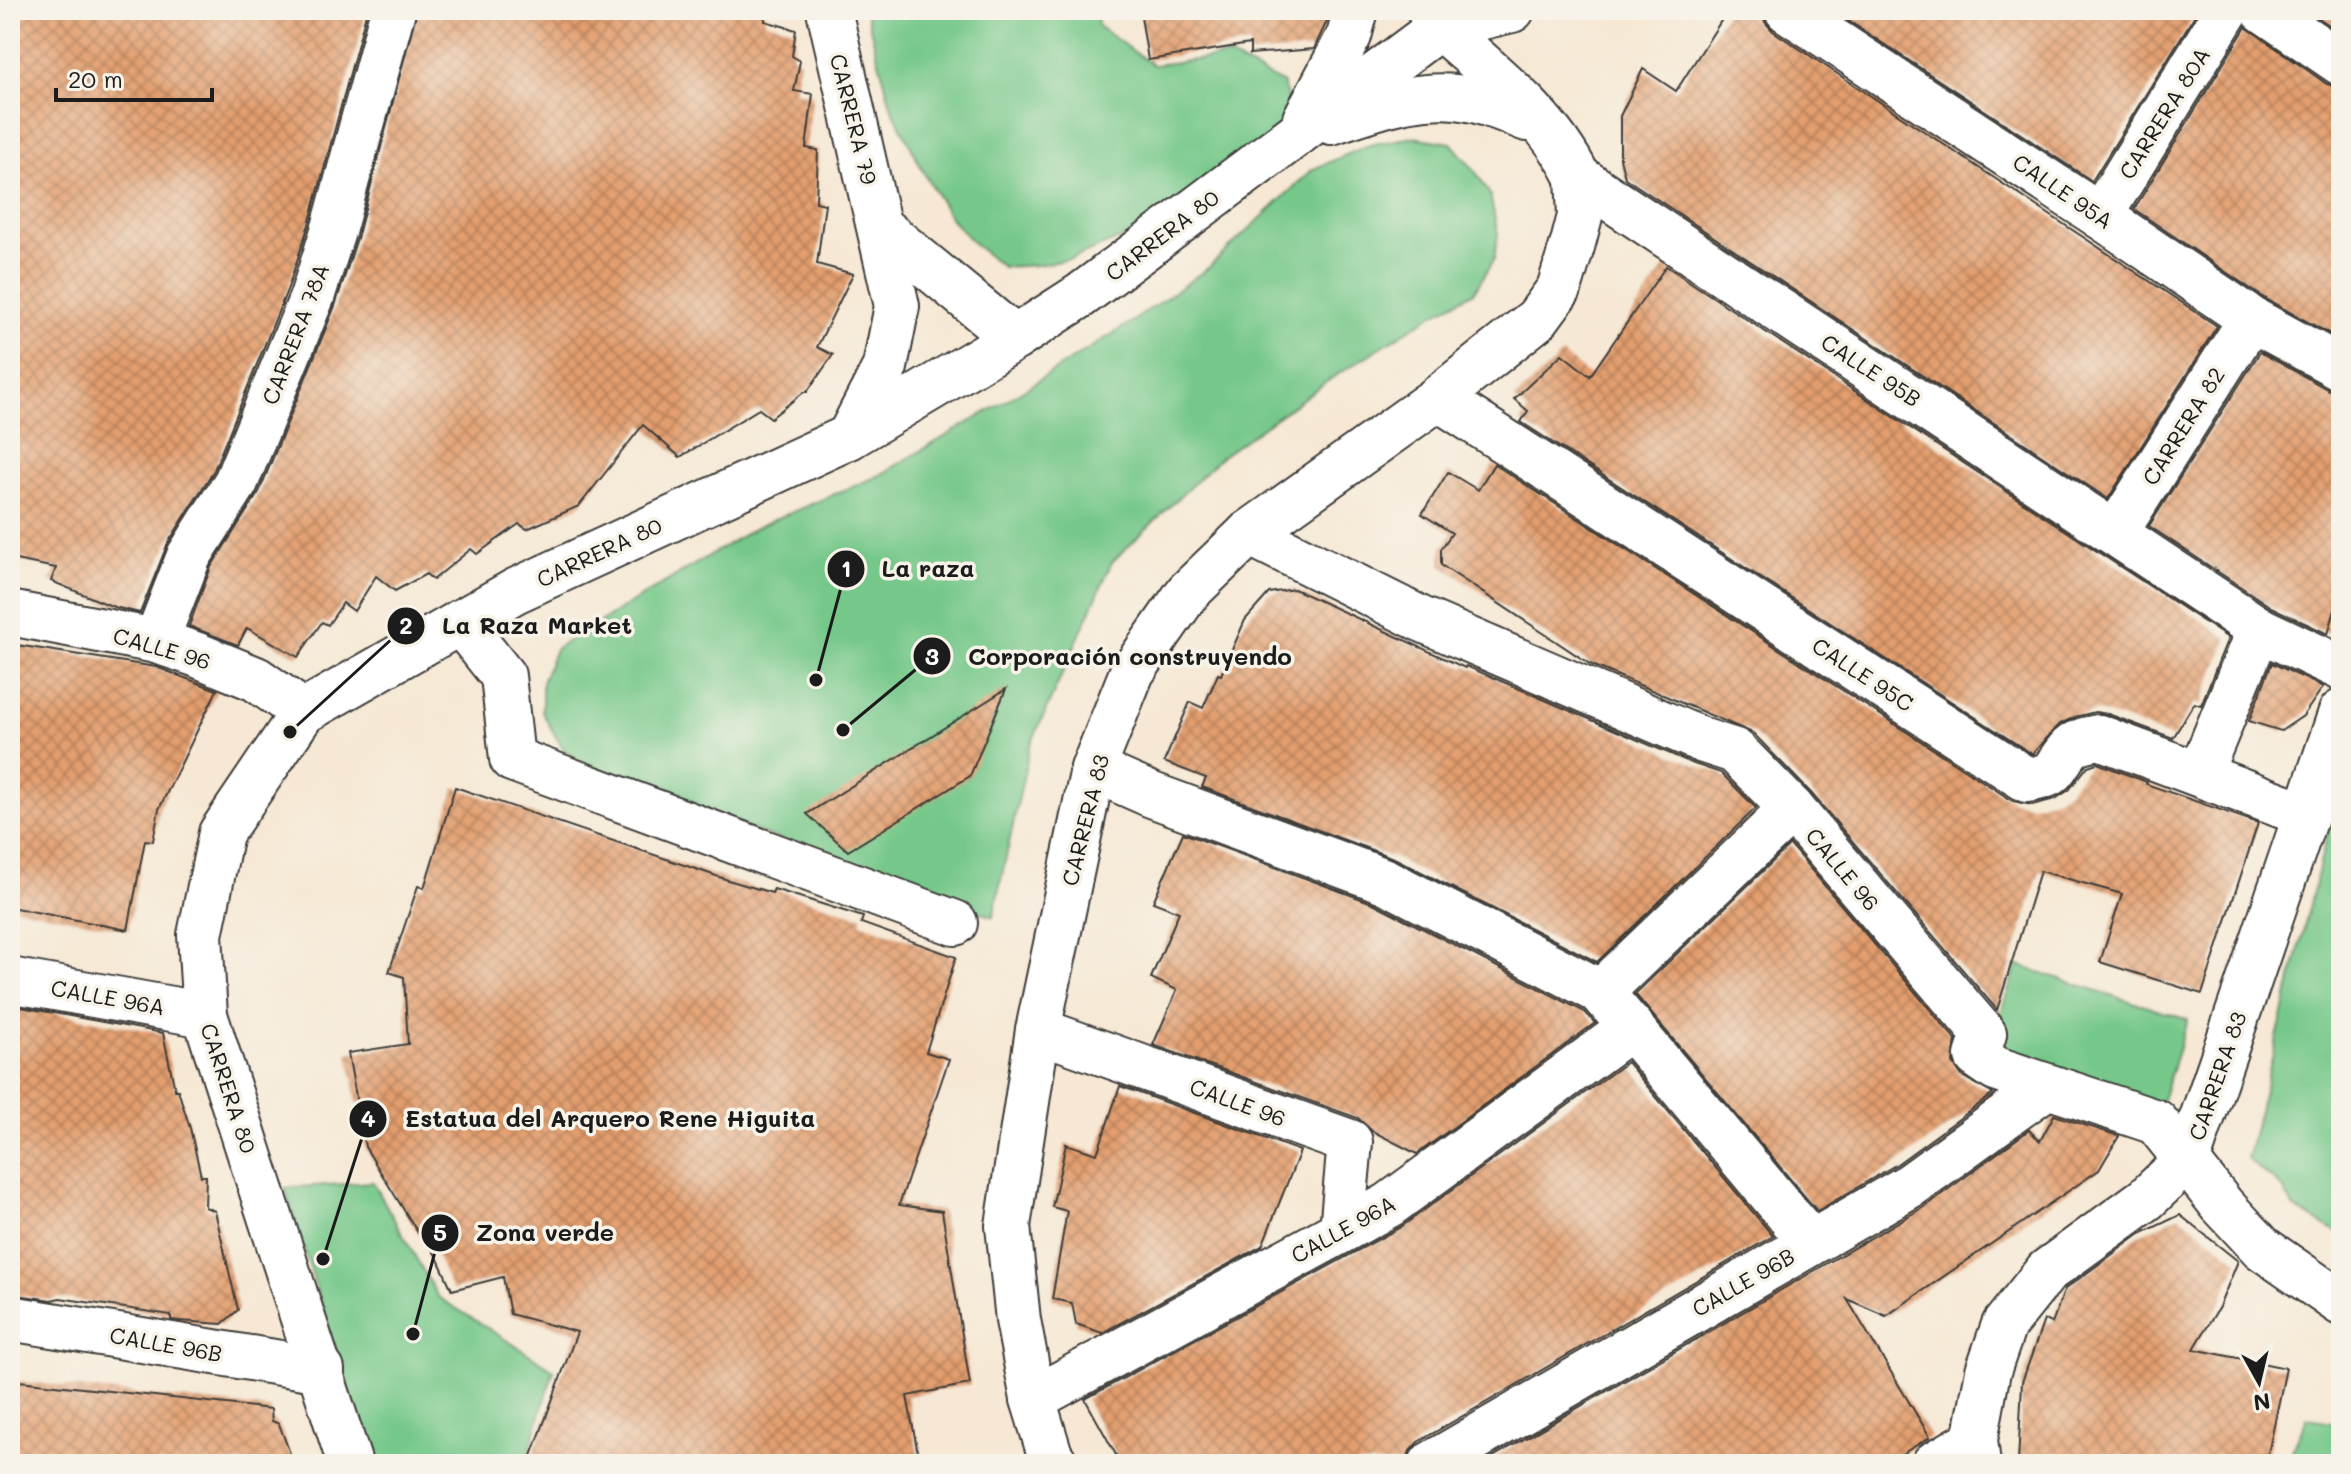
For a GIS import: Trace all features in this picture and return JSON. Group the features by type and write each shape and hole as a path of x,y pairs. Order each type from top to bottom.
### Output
{"street":[{"name":"CARRERA 78A","path":"156,641 189,556 236,482 312,297 334,228 393,10"},
{"name":"CARRERA 79","path":"829,10 897,306 885,367 849,437"},
{"path":"1298,132 1349,36 1356,10"},
{"path":"1434,18 1512,10"},
{"name":"CALLE 95A","path":"1787,10 2251,319 2341,368"},
{"name":"CARRERA 80A","path":"2100,216 2227,10"},
{"path":"2263,10 2341,63"},
{"name":"CARRERA 80","path":"350,1464 205,1015 200,935 221,833 303,712 515,591 849,437 1015,338 1080,296 1298,132 1434,18"},
{"name":"CALLE 95B","path":"1434,18 1544,125 1565,151 1578,177 2259,629 2341,668"},
{"path":"1298,132 1398,101 1434,95 1473,100 1544,125"},
{"name":"CARRERA 83","path":"1056,1464 1050,1455 1033,1399 1018,1320 1008,1226 1038,1030 1093,769 1132,672 1188,592 1249,533 1438,398 1537,319 1559,289 1580,216 1578,177"},
{"path":"881,228 1015,338"},
{"name":"CARRERA 82","path":"2116,532 2251,319"},
{"name":"CALLE 95C","path":"1438,398 2027,780 2045,777 2059,767 2069,748 2099,737 2307,815"},
{"name":"CALLE 96","path":"1249,533 1421,619 1704,741 1735,751 1792,809 1984,1034 1977,1056 1996,1069 2156,1122 2222,1205 2262,1248 2341,1303"},
{"name":"CALLE 96","path":"10,613 156,641 256,679 303,712"},
{"path":"460,622 503,676 512,759 955,923"},
{"path":"2200,773 2259,629"},
{"name":"CARRERA 83","path":"1977,1452 1988,1371 2004,1325 2047,1271 2146,1199 2188,1159 2341,712"},
{"path":"1093,769 1152,795 1385,881 1601,992 1811,1242"},
{"path":"1601,992 1792,809"},
{"name":"CALLE 96A","path":"10,980 205,1015"},
{"name":"CALLE 96A","path":"1033,1399 1389,1205 1632,1027"},
{"name":"CALLE 96","path":"1038,1030 1350,1142 1342,1230"},
{"name":"CALLE 96B","path":"1431,1464 1911,1185 2046,1087"},
{"name":"CALLE 96B","path":"10,1318 322,1370"},
{"path":"1934,1464 1977,1452"}],"green space":[{"path":"865,10 1095,10 1099,27 1153,65 1228,56 1282,83 1296,117 1159,223 1071,259 1003,267 975,245 951,219 924,173 892,109"},
{"path":"1413,137 1451,143 1475,171 1490,195 1498,234 1494,259 1474,292 1332,378 1222,456 1112,562 1030,746 993,917 596,773 563,749 542,712 542,682 555,649 757,527 878,476 1133,321 1208,268 1313,169 1369,145"},
{"path":"2341,793 2341,1235 2293,1207 2283,1188 2247,1159 2330,823"},
{"path":"2017,965 2188,1020 2158,1112 1986,1056"},
{"path":"373,1182 438,1297 554,1370 525,1464 371,1464 285,1188"},
{"path":"2307,1418 2341,1423 2341,1464 2286,1464"}],"building":[{"path":"10,10 367,10 310,221 288,288 214,470 168,543 140,613 114,607 51,581 56,568 10,559"},
{"path":"417,10 764,10 765,21 796,30 792,56 800,61 794,91 813,94 806,148 818,150 816,202 825,204 817,264 853,274 817,347 833,355 807,392 771,418 759,409 680,457 643,425 579,506 527,529 519,524 477,554 471,549 433,580 426,574 395,591 376,576 354,611 343,603 328,625 322,622 298,657 247,628 238,645 189,626 211,567 259,492 335,306 358,235"},
{"path":"1140,10 1326,10 1327,21 1314,49 1250,54 1250,44 1148,60"},
{"path":"1728,10 1762,10 1765,22 1773,31 2217,326 2108,499 1625,178 1620,158 1620,116 1643,69 1676,91"},
{"path":"1832,10 2198,10 2092,181"},
{"path":"2307,10 2341,10 2341,33"},
{"path":"2246,27 2327,84 2341,88 2341,340 2264,298 2134,209"},
{"path":"1666,266 2228,638 2201,705 2194,703 2173,738 2095,712 2060,724 2032,754 1521,422 1528,411 1514,399 1562,354 1590,376"},
{"path":"2260,352 2329,390 2341,393 2341,589 2328,634 2271,607 2149,526"},
{"path":"1494,464 2013,801 2032,805 2055,799 2069,790 2088,766 2097,763 2146,784 2258,823 2202,994 2100,962 2122,894 2040,871 1997,1010 1811,793 1753,733 1590,664 1441,565 1441,549 1452,533 1422,514 1448,472 1478,490"},
{"path":"1294,589 1465,668 1721,773 1756,808 1597,962 1396,859 1202,787 1206,778 1164,762 1190,702 1203,708 1245,620 1269,593"},
{"path":"10,644 156,667 217,690 159,809 153,841 145,840 128,930 10,907"},
{"path":"2272,663 2323,687 2303,716 2281,731 2249,721"},
{"path":"1006,689 970,776 848,851 807,814"},
{"path":"455,787 728,880 772,893 774,889 863,917 861,923 956,957 926,1052 949,1059 899,1205 942,1211 970,1384 907,1396 920,1464 529,1464 577,1332 510,1314 503,1277 452,1290 437,1257 420,1236 365,1147 348,1053 408,1044 404,977 389,972 418,886 424,888"},
{"path":"1183,833 1375,904 1585,1012 1595,1023 1417,1154 1372,1131 1358,1118 1153,1045 1177,990 1151,978 1179,912 1153,902"},
{"path":"1790,845 1956,1040 1953,1063 1962,1076 1993,1094 1897,1164 1817,1211 1635,994"},
{"path":"10,1005 163,1033 175,1090 178,1090 190,1128 201,1176 206,1176 205,1207 215,1211 238,1310 222,1324 171,1320 171,1315 60,1298 51,1300 10,1294"},
{"path":"1627,1062 1773,1236 1418,1442 1410,1451 1406,1464 1121,1464 1085,1399 1401,1227"},
{"path":"1120,1086 1300,1151 1262,1246 1102,1333 1076,1324 1072,1303 1052,1299 1067,1211 1052,1207 1066,1144 1097,1154"},
{"path":"2054,1115 2119,1136 2099,1170 1886,1316 1847,1299 1930,1437 1885,1464 1481,1464 1924,1207 2029,1130 2040,1141"},
{"path":"2180,1215 2238,1261 2219,1307 2194,1349 2286,1368 2266,1464 2018,1464 2022,1382 2044,1320 2052,1323 2065,1289 2140,1234"},
{"path":"10,1380 271,1409 272,1421 279,1424 294,1464 10,1464"}],"place":[{"name":"La raza","path":"816,680"},
{"name":"Corporación construyendo","path":"843,730"},
{"name":"La Raza Market","path":"290,732"},
{"name":"Estatua del Arquero Rene Higuita","path":"323,1259"},
{"name":"Zona verde","path":"413,1334"}]}
